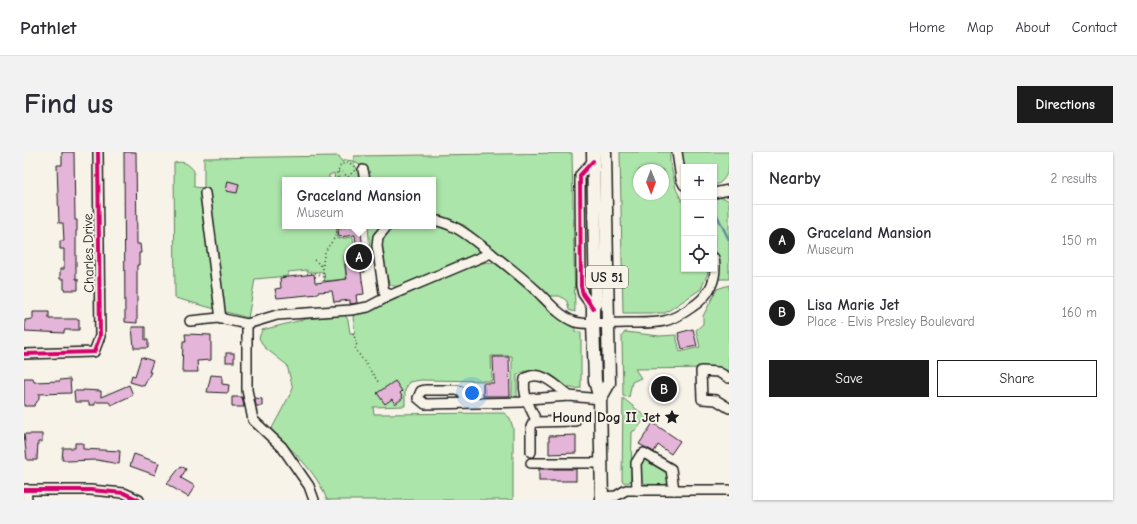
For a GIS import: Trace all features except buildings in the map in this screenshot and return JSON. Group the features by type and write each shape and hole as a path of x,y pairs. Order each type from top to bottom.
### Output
{"main road":[{"name":"US 51","path":"600,399 609,383 605,152"},
{"name":"US 51","path":"593,156 596,304 593,308 593,322 595,381 600,399 602,499"}],"street":[{"name":"Charles Drive","path":"24,354 94,352 100,336 98,152"},
{"path":"677,152 681,179"},
{"path":"360,170 364,177"},
{"path":"717,192 729,190"},
{"path":"205,194 221,319"},
{"path":"436,221 454,226 520,275 560,312 575,322 657,323 676,319 700,302 713,282 716,272"},
{"path":"384,229 378,237 377,246 384,292 390,295"},
{"path":"190,321 221,319 247,324 277,315 351,310 368,307 390,295 491,253"},
{"path":"247,324 247,390 253,420 282,448 309,486 314,500"},
{"path":"729,378 718,372 701,371 702,399 716,400 729,408"},
{"path":"537,422 523,390 524,379 530,375 539,376 552,381 569,396"},
{"path":"467,403 462,392 457,390 425,390 421,391 418,398 425,404 522,402 528,399 569,396 600,399"},
{"path":"531,452 531,427 533,423 575,421"},
{"path":"637,490 636,463 644,453 671,469 674,490"},
{"path":"530,463 602,462"},
{"path":"27,500 25,490 90,490 124,493 139,500"},
{"path":"602,499 619,498 626,490 729,490"}],"path":[{"path":"339,177 337,172 341,164 347,162"},
{"path":"337,172 342,172 348,177 360,170"},
{"path":"324,281 323,267 326,252 337,234 337,229"},
{"path":"314,260 323,267"},
{"path":"307,274 323,273"},
{"path":"315,277 323,273"},
{"path":"353,333 357,344 356,350 379,383"}],"green space":[{"path":"620,152 670,152 670,162 676,189 681,199 681,272 708,272 701,289 665,313 623,313"},
{"path":"681,152 729,152 727,172 723,180 717,184 717,164 683,164"},
{"path":"572,153 575,312 569,310 567,301 560,296 548,296 464,225 436,216 436,177 365,177 365,169 354,161 354,156"},
{"path":"339,156 342,162 345,160 353,161 361,177 335,177 334,173 329,175 329,177 282,177 282,229 336,229 338,239 353,237 354,247 349,248 349,254 344,256 346,279 325,281 324,272 307,272 307,270 288,272 288,276 255,279 248,318 175,298 174,163 186,163 190,166 194,171 194,187 204,188 204,158"},
{"path":"717,197 724,198 729,201 729,279 719,279 719,259 717,254"},
{"path":"436,224 449,227 478,248 477,254 405,285 392,285 388,281 383,254 383,238 389,230 436,229"},
{"path":"368,229 379,229 375,234 375,251 370,251"},
{"path":"487,262 498,264 555,314 575,326 575,332 581,332 581,388 564,386 544,373 536,370 528,371 517,375 517,399 512,399 512,356 491,356 492,381 421,380 409,382 405,391 405,406 373,407 374,414 504,413 510,418 513,428 513,500 327,500 317,480 303,462 271,430 293,389 287,365 264,347 259,338 262,330 306,319 345,315 348,320 350,333 355,333 353,317 355,313 367,312 471,266"},
{"path":"729,285 729,372 712,368 635,369 641,378 632,382 629,397 623,396 622,336 625,332 660,336 676,335 680,352 700,347 696,330 703,324 703,316 717,289"},
{"path":"623,398 646,417 637,429 632,432 631,477 630,482 626,483 622,481"},
{"path":"648,459 667,472 668,482 666,484 655,486 640,481 641,461"}],"waterway":[{"path":"717,215 729,240"}],"cycle path":[{"path":"24,354 94,352 100,336 98,152"},
{"path":"593,161 580,175 580,183 581,286 583,294 593,308"},
{"path":"24,490 90,490 124,493 139,500"}],"place":[{"name":"Graceland Mansion","path":"359,257"},
{"name":"Lisa Marie Jet","path":"664,389"},
{"name":"Hound Dog II Jet","path":"672,417"}]}
